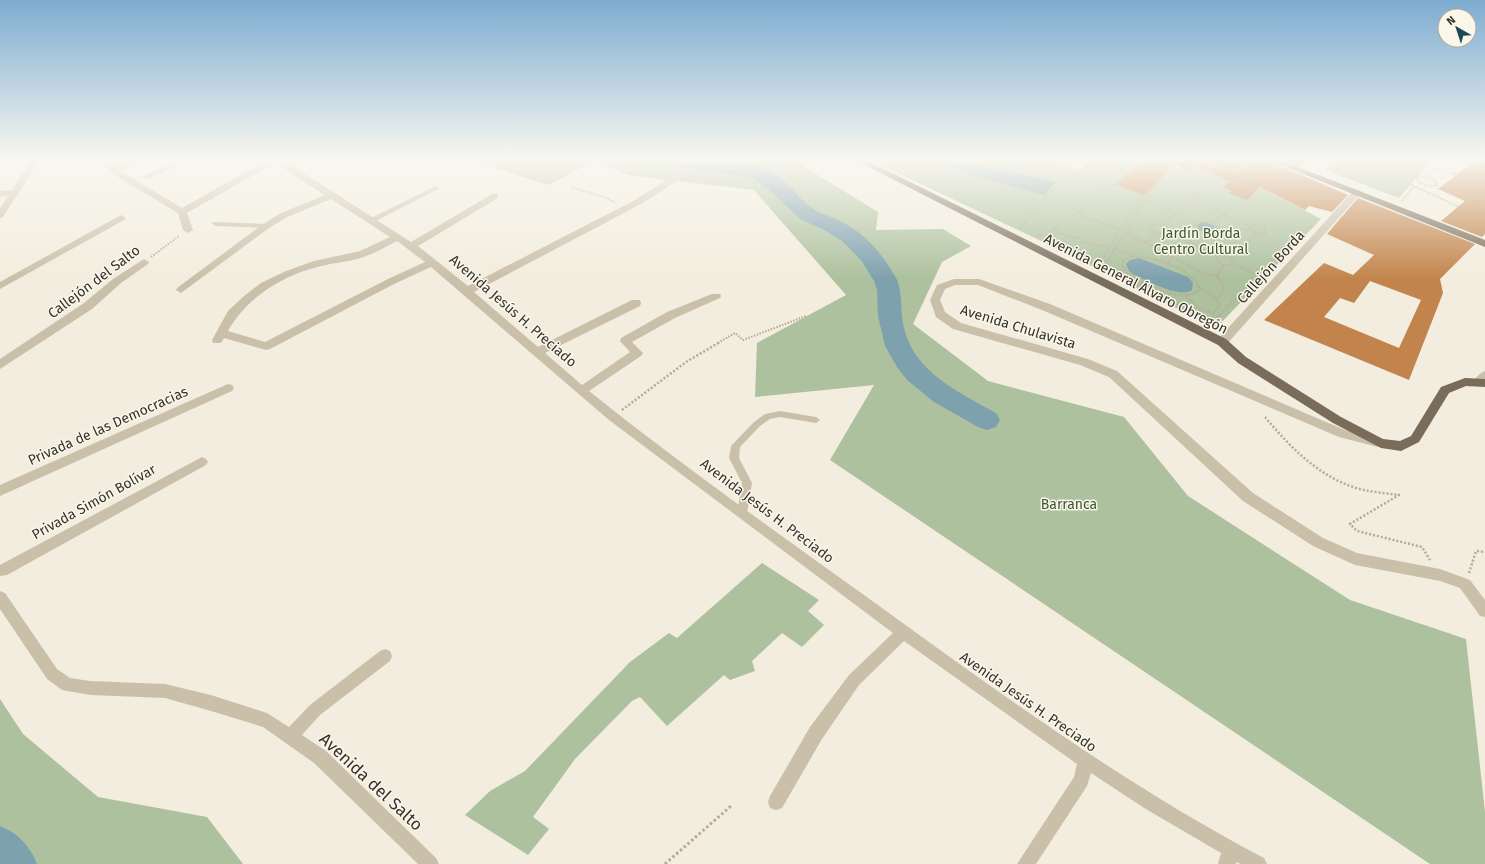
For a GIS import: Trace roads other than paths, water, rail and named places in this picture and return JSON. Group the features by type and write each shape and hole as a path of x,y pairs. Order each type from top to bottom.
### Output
{"main road":[{"name":"Avenida General Álvaro Obregón","path":"935,198 1222,342 1242,360 1337,420 1381,443 1401,446 1415,439 1445,390 1465,382 1483,380"},
{"path":"1373,198 1485,244"}],"street":[{"path":"0,215 12,198"},
{"path":"159,198 182,212 188,230"},
{"path":"182,212 206,198"},
{"path":"181,290 266,226 298,208 323,198"},
{"name":"Avenida Jesús H. Preciado","path":"337,198 411,246 467,290 581,391 903,633 1085,762 1228,857 1258,864"},
{"path":"411,246 491,198"},
{"path":"467,290 641,198"},
{"name":"Callejón Borda","path":"1222,342 1351,198"},
{"path":"0,286 120,218"},
{"path":"398,237 363,254 318,263 290,272 265,285 248,298 232,314 219,337 266,346 432,263"},
{"name":"Callejón del Salto","path":"0,365 88,306 117,281 144,262"},
{"name":"Avenida Chulavista","path":"1381,443 1343,434 1046,307 979,282 954,282 941,287 935,300 940,314 957,326 1084,362 1113,374 1248,497 1318,542 1355,559 1440,575 1465,584 1485,611"},
{"path":"581,391 636,353 625,341 671,316 716,296"},
{"path":"538,352 636,303"},
{"name":"Privada de las Democracias","path":"0,491 228,388"},
{"name":"Privada Simón Bolívar","path":"1,571 202,462"},
{"name":"Avenida del Salto","path":"0,597 52,674 67,685 90,688 165,691 211,702 267,721 320,757 430,864"},
{"path":"776,802 816,733 854,680 903,633"},
{"path":"291,736 315,710 385,656"},
{"path":"1026,864 1081,780 1085,762"}],"lane":[{"path":"371,220 415,198"},
{"path":"216,224 266,226"},
{"path":"742,513 747,482 734,458 736,446 757,424 768,416 780,414 816,420"}],"water":[{"path":"1205,222 1214,226 1215,231 1205,233 1198,229 1198,224"},
{"path":"1139,258 1188,277 1193,283 1192,290 1179,292 1162,288 1133,274 1129,271 1126,264 1130,260"}],"waterway":[{"path":"789,198 807,214 834,226 863,248 886,281 889,290 888,306 892,329 897,346 906,361 929,385 943,395 987,420"},
{"path":"0,845 18,864"}],"park label":[{"name":"Jardín Borda Centro Cultural","path":"1201,242"},
{"name":"Barranca","path":"1069,504"}]}
